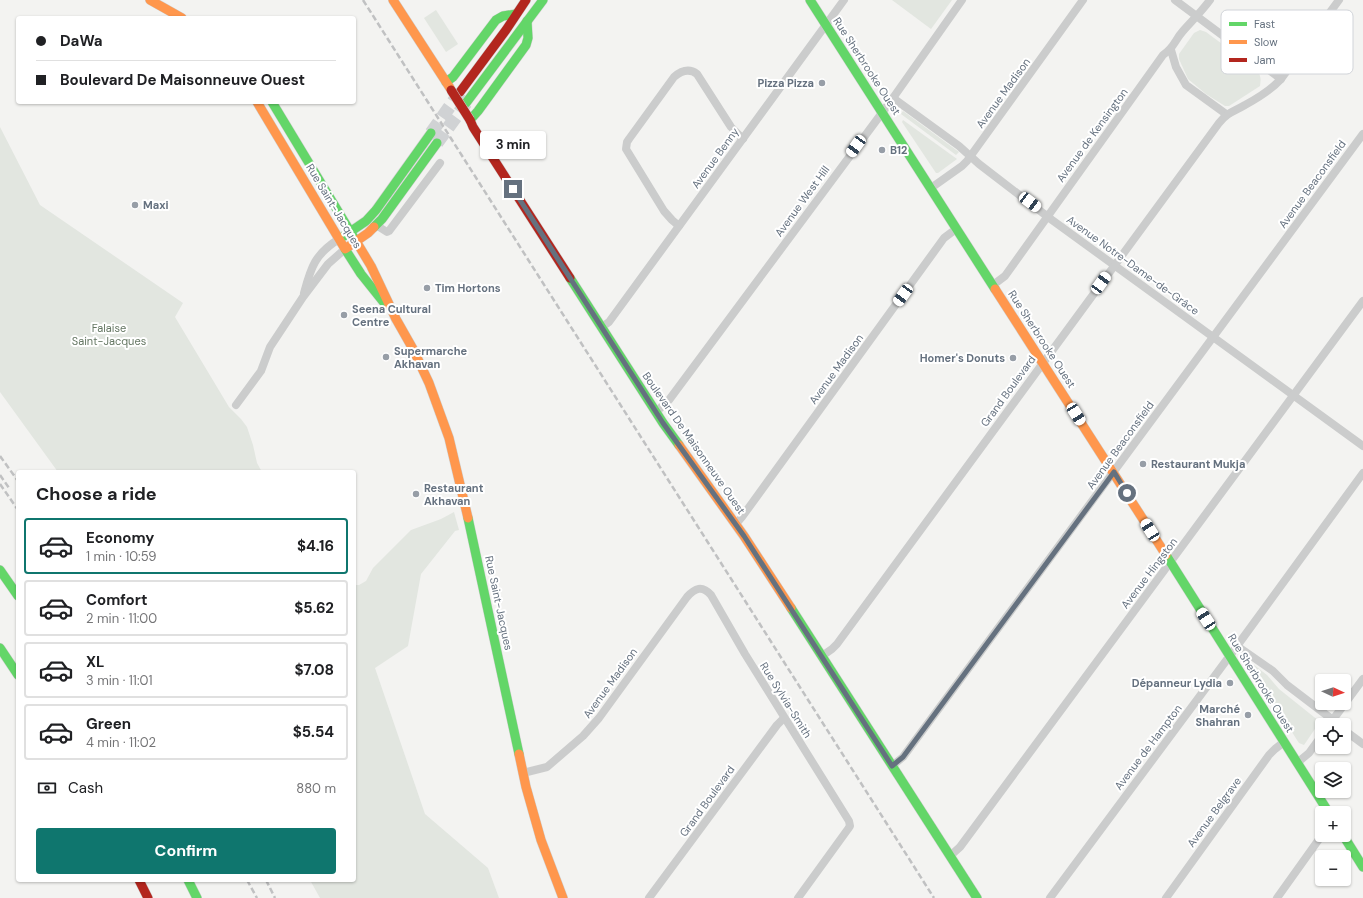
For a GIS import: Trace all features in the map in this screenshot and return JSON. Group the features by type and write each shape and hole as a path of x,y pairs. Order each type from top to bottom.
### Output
{"main road":[{"path":"150,0 178,16"},
{"name":"Boulevard De Maisonneuve Ouest","path":"393,0 452,88 473,127 656,412 736,524 976,898"},
{"path":"452,88 506,30 526,0"},
{"path":"466,103 542,0"},
{"name":"Rue Sherbrooke Ouest","path":"810,0 956,229 1114,472 1325,806"},
{"path":"452,88 453,77 496,20 503,16 516,14"},
{"path":"470,120 526,45 528,38 527,21"},
{"name":"Rue Saint-Jacques","path":"258,104 361,274 396,318"},
{"name":"Rue Saint-Jacques","path":"273,104 371,266 432,390 455,460 523,773 540,840 563,898"},
{"path":"339,239 366,221 376,210 430,132"},
{"path":"345,249 376,225 386,214 437,143"},
{"path":"0,570 16,593"},
{"path":"0,648 16,672"},
{"path":"1347,842 1363,868"},
{"path":"140,882 148,898"},
{"path":"189,882 197,898"}],"street":[{"name":"Avenue Benny","path":"602,327 609,322 844,0"},
{"name":"Avenue West Hill","path":"656,412 669,400 893,98 962,0"},
{"name":"Avenue Madison","path":"931,188 962,166 1083,0"},
{"path":"1175,0 1221,35"},
{"name":"Avenue de Kensington","path":"993,285 1005,276 1163,55 1171,50 1182,32 1197,17 1210,0"},
{"name":"Grand Boulevard","path":"1332,10 1339,0"},
{"path":"1171,50 1176,67 1186,85 1226,114"},
{"path":"679,226 664,211 626,149 626,142 674,77 678,73 686,70 696,74 731,126 743,139"},
{"path":"1273,74 1281,80"},
{"name":"Grand Boulevard","path":"822,656 834,647 1226,114 1258,97 1274,86 1285,74"},
{"name":"Avenue Notre-Dame-de-Grâce","path":"893,98 959,146 979,164 1047,216 1363,446"},
{"name":"Avenue Beaconsfield","path":"892,766 903,757 1363,134"},
{"path":"376,225 384,232 389,231 440,163"},
{"name":"Avenue Madison","path":"736,524 944,238 956,229"},
{"path":"303,297 310,269 326,249 339,239"},
{"path":"236,405 261,371 270,347 303,297 328,264 345,249"},
{"name":"Avenue Hingston","path":"950,856 960,847 1363,301"},
{"name":"Avenue de Hampton","path":"1050,898 1363,473"},
{"name":"Avenue Madison","path":"523,773 547,767 588,731 687,597 693,591 700,588"},
{"name":"Rue Sylvia-Smith","path":"700,588 706,590 711,595 784,718 847,817 850,826 798,898"},
{"path":"1237,646 1273,671 1287,685 1328,718"},
{"path":"1337,718 1363,679"},
{"name":"Grand Boulevard","path":"649,898 776,726 784,718"},
{"path":"1351,735 1363,744"},
{"name":"Avenue Belgrave","path":"1166,898 1269,755 1284,742"},
{"path":"1297,763 1309,753 1315,745"},
{"path":"1277,898 1317,842"}],"green space":[{"path":"892,0 952,0 931,29"},
{"path":"436,10 458,44 446,52 424,18"},
{"path":"1200,30 1206,32 1221,43 1221,74 1259,74 1261,81 1260,86 1229,106 1225,106 1206,94 1188,79 1179,59 1179,54 1194,33"},
{"path":"903,111 959,152 956,155 901,114"},
{"path":"903,120 957,159 936,173 902,122"},
{"name":"Falaise Saint-Jacques","path":"0,127 40,205 183,303 175,317 229,407 247,427 257,463 261,470 57,470 0,392"},
{"path":"454,512 459,530 455,531 421,574 408,646 375,668 425,814 488,868 499,898 320,898 311,882 356,882 356,585 366,581 373,568 411,530 441,519"},
{"path":"1249,661 1267,675 1279,689 1315,718 1315,729 1304,745 1299,743 1248,663"}],"tunnel":[{"path":"431,133 460,92"},
{"path":"437,143 466,103"}],"railway":[{"path":"363,0 934,898"},
{"path":"0,456 16,478"},
{"path":"0,475 9,488"},
{"path":"0,484 16,507"},
{"path":"248,882 257,898"},
{"path":"267,882 275,898"}],"traffic: fast":[{"path":"466,103 543,0"},
{"path":"810,0 995,289"},
{"path":"446,82 453,77 496,20 503,16 516,14"},
{"path":"470,120 526,45 528,38 527,21"},
{"path":"273,104 356,241"},
{"path":"344,236 366,221 376,210 431,133"},
{"path":"374,227 382,219 437,143"},
{"path":"345,249 361,274 385,304"},
{"path":"570,278 663,423 679,445"},
{"path":"468,518 519,754"},
{"path":"1166,555 1325,806"},
{"path":"0,570 16,593"},
{"path":"791,608 977,898"},
{"path":"0,648 16,672"},
{"path":"1347,842 1363,867"},
{"path":"189,882 197,898"}],"traffic: slow":[{"path":"150,0 178,16"},
{"path":"393,0 450,88"},
{"path":"258,104 345,249 374,227"},
{"path":"356,241 371,266 429,383 449,438 468,518"},
{"path":"995,289 1166,555"},
{"path":"679,445 744,536 791,608"},
{"path":"519,754 526,787 541,840 563,898"}],"traffic: jam":[{"path":"460,92 506,30 526,0"},
{"path":"451,90 470,120"},
{"path":"470,120 473,127 570,278"},
{"path":"140,882 148,898"}],"place":[{"name":"Pizza Pizza","path":"822,83"},
{"name":"B12","path":"882,150"},
{"name":"Maxi","path":"135,205"},
{"name":"Tim Hortons","path":"427,288"},
{"name":"Seena Cultural Centre","path":"344,315"},
{"name":"Supermarche Akhavan","path":"386,357"},
{"name":"Homer's Donuts","path":"1013,358"},
{"name":"Restaurant Mukja","path":"1143,464"},
{"name":"Restaurant Akhavan","path":"416,494"},
{"name":"Dépanneur Lydia","path":"1230,683"},
{"name":"Marché Shahran","path":"1248,715"}],"route":[{"path":"513,189 663,423 744,536 892,766 903,757 1114,472 1127,493"}]}
